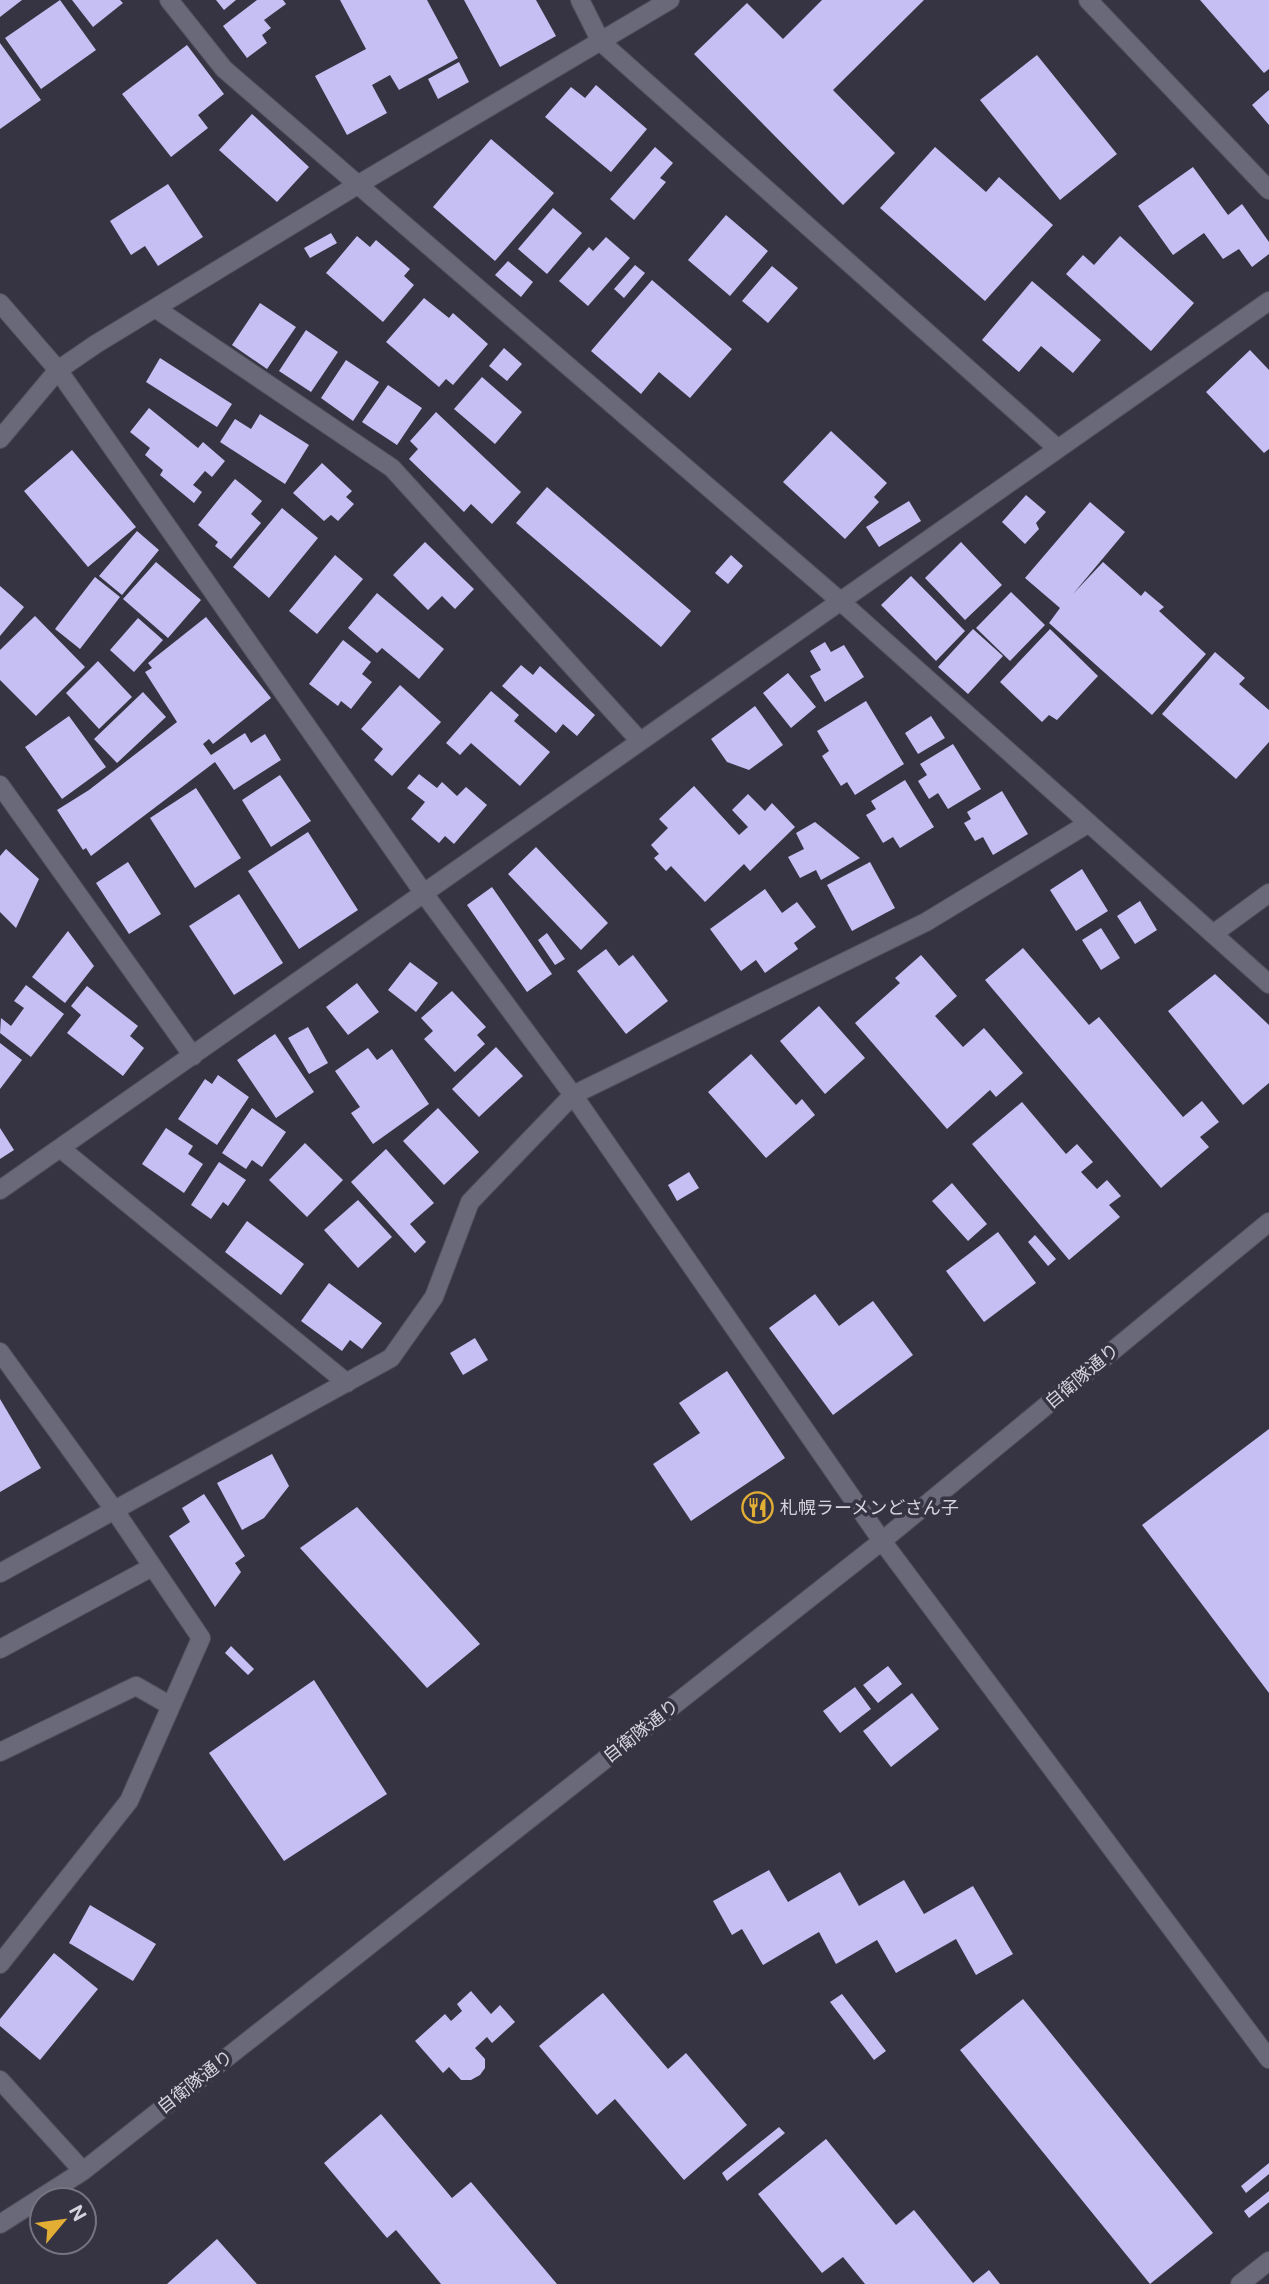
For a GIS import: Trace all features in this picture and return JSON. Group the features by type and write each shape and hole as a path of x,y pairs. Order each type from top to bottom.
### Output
{"street":[{"path":"169,0 224,69 839,600 1269,984"},
{"path":"580,0 601,42 1058,448"},
{"path":"0,439 58,370 96,344 670,0"},
{"path":"1088,0 1269,190"},
{"path":"0,1190 425,895 839,600 1269,301"},
{"path":"0,303 58,370 425,895 573,1095 882,1541 1269,2059"},
{"path":"155,308 392,468 640,741"},
{"path":"0,785 193,1056"},
{"path":"0,1573 391,1358 434,1297 470,1202 573,1095 926,922 1089,823"},
{"path":"1213,934 1269,892"},
{"path":"60,1148 347,1383"},
{"name":"自衛隊通り","path":"0,2224 83,2171 882,1541 1269,1222"},
{"path":"0,1352 115,1511 201,1638 129,1801 0,1964"},
{"path":"0,1649 152,1567"},
{"path":"0,1752 136,1686 170,1706"},
{"path":"0,2080 83,2171"},
{"path":"1240,2284 1269,2261"}],"building":[{"path":"0,0 22,0 0,17"},
{"path":"60,0 96,50 41,89 5,38"},
{"path":"72,0 120,0 123,3 93,27"},
{"path":"216,0 236,0 224,10"},
{"path":"257,0 283,0 286,4 264,20 271,28 262,35 267,43 247,58 223,26"},
{"path":"340,0 427,0 458,58 399,90 390,75 372,85 387,113 347,135 315,76 366,49"},
{"path":"464,0 536,0 556,36 500,67"},
{"path":"822,0 924,0 833,90 895,153 843,205 694,54 747,3 783,39"},
{"path":"1200,0 1269,0 1269,69 1264,73"},
{"path":"0,43 41,100 0,129"},
{"path":"187,45 224,94 198,115 208,128 171,157 122,94"},
{"path":"1037,55 1117,154 1060,200 980,100"},
{"path":"459,62 469,82 438,99 428,79"},
{"path":"596,85 647,129 611,172 545,117 571,87 585,98"},
{"path":"1269,90 1269,125 1252,105"},
{"path":"252,114 309,167 277,202 219,150"},
{"path":"491,139 554,193 495,261 433,207"},
{"path":"655,147 673,163 660,178 666,182 634,220 610,199"},
{"path":"935,147 986,192 999,177 1053,225 985,301 880,208"},
{"path":"1193,167 1228,215 1242,204 1269,242 1269,254 1252,267 1239,249 1223,259 1204,233 1173,255 1138,206"},
{"path":"168,184 203,237 158,266 145,246 131,255 110,221"},
{"path":"553,208 582,233 547,274 518,249"},
{"path":"726,215 768,251 730,296 688,260"},
{"path":"331,233 337,243 310,258 304,248"},
{"path":"357,236 370,247 376,240 410,269 404,276 414,285 383,322 326,273"},
{"path":"1120,236 1194,303 1151,351 1066,274 1083,255 1094,265"},
{"path":"606,237 630,258 588,306 559,281 589,247 593,251"},
{"path":"508,261 533,282 521,297 495,275"},
{"path":"635,265 645,273 624,298 614,289"},
{"path":"772,266 798,288 768,323 742,301"},
{"path":"652,280 732,349 690,398 659,372 641,394 591,351"},
{"path":"1032,281 1101,340 1073,373 1041,346 1019,372 982,340"},
{"path":"424,298 449,318 453,313 488,344 453,385 446,379 439,387 386,342"},
{"path":"260,303 296,327 267,369 232,345"},
{"path":"306,330 338,352 311,392 279,371"},
{"path":"504,348 522,364 507,381 489,366"},
{"path":"1250,350 1269,370 1269,449 1264,453 1206,392"},
{"path":"160,358 232,404 217,427 146,382"},
{"path":"346,360 379,382 353,421 321,398"},
{"path":"482,377 522,412 495,444 454,409"},
{"path":"388,385 422,408 397,445 362,422"},
{"path":"149,408 198,448 203,442 225,461 212,477 205,471 193,485 202,492 194,503 160,475 163,470 145,455 150,448 130,432"},
{"path":"436,412 521,492 492,524 471,504 464,512 409,459 418,449 410,441"},
{"path":"260,414 309,445 285,484 220,442 235,419 251,429"},
{"path":"831,431 887,483 874,497 879,502 845,539 783,482"},
{"path":"72,450 136,527 88,567 24,491"},
{"path":"322,463 352,491 346,497 354,504 338,521 331,515 324,521 293,493"},
{"path":"235,479 262,501 251,514 261,523 231,559 215,546 218,542 198,525"},
{"path":"547,487 691,611 661,647 516,523"},
{"path":"1026,495 1046,512 1036,523 1039,529 1025,544 1002,522"},
{"path":"909,501 921,521 879,547 866,527"},
{"path":"1090,502 1125,532 1073,594 1103,562 1141,596 1145,591 1164,607 1159,611 1206,654 1152,715 1049,623 1060,608 1025,578"},
{"path":"282,508 318,538 269,598 233,567"},
{"path":"137,531 159,550 122,595 99,576"},
{"path":"425,542 474,589 455,609 442,596 428,610 393,575"},
{"path":"961,542 1002,585 965,620 925,578"},
{"path":"335,555 363,579 317,634 289,611"},
{"path":"731,555 743,566 728,584 715,573"},
{"path":"156,562 201,600 168,638 123,599"},
{"path":"911,576 965,631 936,661 881,605"},
{"path":"95,577 120,597 80,649 55,629"},
{"path":"0,586 24,607 0,636"},
{"path":"1011,592 1045,625 1010,661 976,628"},
{"path":"377,593 444,649 419,679 382,648 377,653 348,628"},
{"path":"35,616 85,667 36,716 0,680 0,650"},
{"path":"206,617 271,698 213,744 209,739 203,744 211,755 245,733 251,743 265,734 281,760 234,790 215,762 91,856 86,848 83,850 57,810 89,790 177,722 145,672 152,668 148,663"},
{"path":"138,618 163,640 134,672 110,650"},
{"path":"973,629 1003,656 968,694 938,667"},
{"path":"1050,629 1098,676 1057,720 1049,715 1042,722 1000,682"},
{"path":"343,640 371,662 362,674 372,682 351,709 341,701 338,706 309,684"},
{"path":"825,642 831,652 844,645 864,677 825,702 810,676 821,670 810,651"},
{"path":"1215,652 1245,678 1239,684 1269,710 1269,742 1236,779 1162,714"},
{"path":"98,661 132,697 99,729 66,693"},
{"path":"521,665 533,675 540,666 595,715 577,736 563,724 556,733 502,686"},
{"path":"788,673 816,707 791,728 763,693"},
{"path":"400,685 441,722 392,776 374,760 383,749 361,729"},
{"path":"491,691 519,715 514,721 550,752 520,786 471,743 460,755 446,743"},
{"path":"143,692 166,717 117,763 94,739"},
{"path":"866,701 904,764 855,795 847,782 841,786 822,756 829,751 817,731"},
{"path":"755,706 783,745 749,770 727,762 711,739"},
{"path":"69,716 106,767 62,799 25,747"},
{"path":"931,716 945,738 918,754 905,733"},
{"path":"953,744 981,789 948,809 938,793 929,799 918,781 927,775 920,764"},
{"path":"419,774 437,788 442,782 457,796 466,787 487,805 454,844 445,836 439,843 411,819 425,802 407,788"},
{"path":"280,775 311,821 271,847 242,800"},
{"path":"905,780 934,827 900,848 893,837 883,843 866,815 876,809 871,801"},
{"path":"694,786 739,835 748,827 732,810 748,794 765,811 772,803 795,827 750,871 744,864 705,902 671,866 666,871 654,858 659,854 651,845 668,828 659,819"},
{"path":"196,788 241,858 195,888 150,818"},
{"path":"1002,791 1028,834 993,855 983,837 975,841 964,823 971,819 967,812"},
{"path":"815,822 860,858 821,880 816,870 800,878 788,857 804,849 796,833"},
{"path":"308,832 358,910 299,949 248,871"},
{"path":"536,847 608,923 581,950 508,874"},
{"path":"6,849 39,879 16,928 0,912 0,856"},
{"path":"128,862 161,914 129,934 96,883"},
{"path":"870,862 895,908 852,931 827,885"},
{"path":"1082,869 1108,911 1076,931 1050,890"},
{"path":"492,887 552,974 527,992 467,905"},
{"path":"765,889 782,913 797,902 816,927 794,943 798,949 765,973 756,960 741,971 710,929"},
{"path":"239,894 283,963 234,995 189,926"},
{"path":"1140,901 1157,930 1135,944 1117,916"},
{"path":"1101,928 1120,958 1101,970 1082,940"},
{"path":"68,931 94,966 65,1003 32,977"},
{"path":"547,933 565,959 555,965 538,940"},
{"path":"1023,948 1089,1025 1099,1017 1183,1117 1202,1101 1219,1122 1200,1137 1209,1147 1161,1188 985,980"},
{"path":"606,949 619,966 633,955 668,1001 626,1034 577,971"},
{"path":"921,955 957,996 935,1016 963,1047 984,1028 1023,1073 996,1097 990,1090 947,1129 855,1023 900,983 895,978"},
{"path":"410,962 438,983 416,1012 388,990"},
{"path":"1215,974 1269,1025 1269,1083 1243,1105 1168,1011"},
{"path":"357,983 379,1012 348,1035 326,1007"},
{"path":"26,985 64,1014 31,1057 0,1033 1,1018 11,1026 24,1008 14,1001"},
{"path":"87,986 138,1026 130,1036 144,1048 123,1076 67,1033 81,1015 71,1006"},
{"path":"452,991 486,1027 477,1035 485,1044 455,1072 424,1039 433,1031 421,1018"},
{"path":"819,1006 865,1058 825,1094 780,1041"},
{"path":"308,1027 328,1063 309,1074 288,1038"},
{"path":"275,1034 314,1092 276,1118 237,1060"},
{"path":"0,1043 22,1060 0,1089"},
{"path":"496,1047 523,1076 479,1117 452,1089"},
{"path":"368,1048 377,1060 392,1049 429,1104 373,1144 351,1113 360,1107 335,1071"},
{"path":"751,1054 796,1105 802,1099 815,1115 766,1158 708,1092"},
{"path":"218,1075 249,1097 217,1145 178,1119 205,1079 212,1084"},
{"path":"1022,1102 1066,1154 1077,1144 1093,1162 1081,1172 1097,1189 1107,1180 1121,1196 1109,1205 1120,1217 1069,1260 972,1144"},
{"path":"252,1108 286,1132 262,1167 252,1160 246,1169 222,1153"},
{"path":"438,1108 479,1152 444,1185 403,1141"},
{"path":"0,1128 14,1150 0,1159"},
{"path":"166,1128 193,1146 188,1154 203,1164 184,1193 142,1164"},
{"path":"305,1143 343,1180 307,1217 269,1180"},
{"path":"386,1149 434,1203 410,1224 426,1242 415,1253 351,1182"},
{"path":"219,1162 246,1180 228,1206 223,1202 211,1219 191,1205"},
{"path":"689,1172 699,1188 677,1201 668,1185"},
{"path":"952,1183 987,1224 968,1241 932,1201"},
{"path":"358,1200 392,1237 358,1268 324,1230"},
{"path":"247,1221 304,1264 281,1295 225,1252"},
{"path":"998,1232 1036,1283 984,1322 946,1271"},
{"path":"1035,1235 1056,1259 1048,1266 1028,1242"},
{"path":"329,1283 382,1323 362,1349 350,1340 342,1351 301,1321"},
{"path":"815,1294 839,1326 873,1301 913,1355 833,1415 769,1328"},
{"path":"475,1338 488,1360 463,1375 450,1353"},
{"path":"727,1371 785,1458 691,1521 653,1464 700,1433 679,1403"},
{"path":"0,1399 41,1468 0,1492"},
{"path":"1269,1429 1269,1693 1142,1525"},
{"path":"272,1454 289,1486 264,1518 242,1530 217,1483"},
{"path":"204,1494 245,1556 235,1563 241,1572 215,1607 169,1536 190,1522 182,1508"},
{"path":"357,1507 480,1644 427,1688 300,1548"},
{"path":"231,1646 254,1669 248,1675 225,1653"},
{"path":"888,1666 902,1684 878,1703 863,1685"},
{"path":"314,1680 387,1794 284,1861 209,1753"},
{"path":"855,1687 871,1709 840,1733 823,1711"},
{"path":"912,1693 939,1729 891,1767 863,1731"},
{"path":"769,1870 788,1902 840,1872 859,1906 904,1880 924,1914 973,1886 1013,1954 976,1975 956,1939 896,1973 877,1940 836,1964 819,1932 763,1965 742,1929 732,1935 713,1901"},
{"path":"90,1905 156,1944 133,1981 69,1943"},
{"path":"54,1953 98,1989 40,2060 0,2026 0,2019"},
{"path":"471,1991 491,2014 500,2005 515,2022 492,2043 487,2037 475,2048 485,2059 485,2068 471,2080 461,2080 449,2067 443,2073 415,2041 445,2014 451,2021 462,2011 457,2004"},
{"path":"603,1993 668,2069 686,2053 747,2125 684,2180 615,2099 597,2115 539,2046"},
{"path":"842,1994 886,2051 874,2060 830,2002"},
{"path":"1023,1999 1213,2233 1150,2284 960,2050"},
{"path":"381,2114 452,2198 471,2182 557,2284 441,2284 396,2230 387,2238 324,2163"},
{"path":"779,2127 785,2133 727,2181 722,2173"},
{"path":"826,2139 896,2225 914,2210 973,2283 989,2270 1000,2284 865,2284 843,2257 822,2273 758,2194"},
{"path":"1269,2163 1269,2174 1246,2193 1241,2186"},
{"path":"1269,2191 1269,2202 1249,2218 1244,2211"},
{"path":"217,2239 257,2284 167,2284"}],"place":[{"name":"札幌ラーメンどさん子","path":"757,1508"}]}
